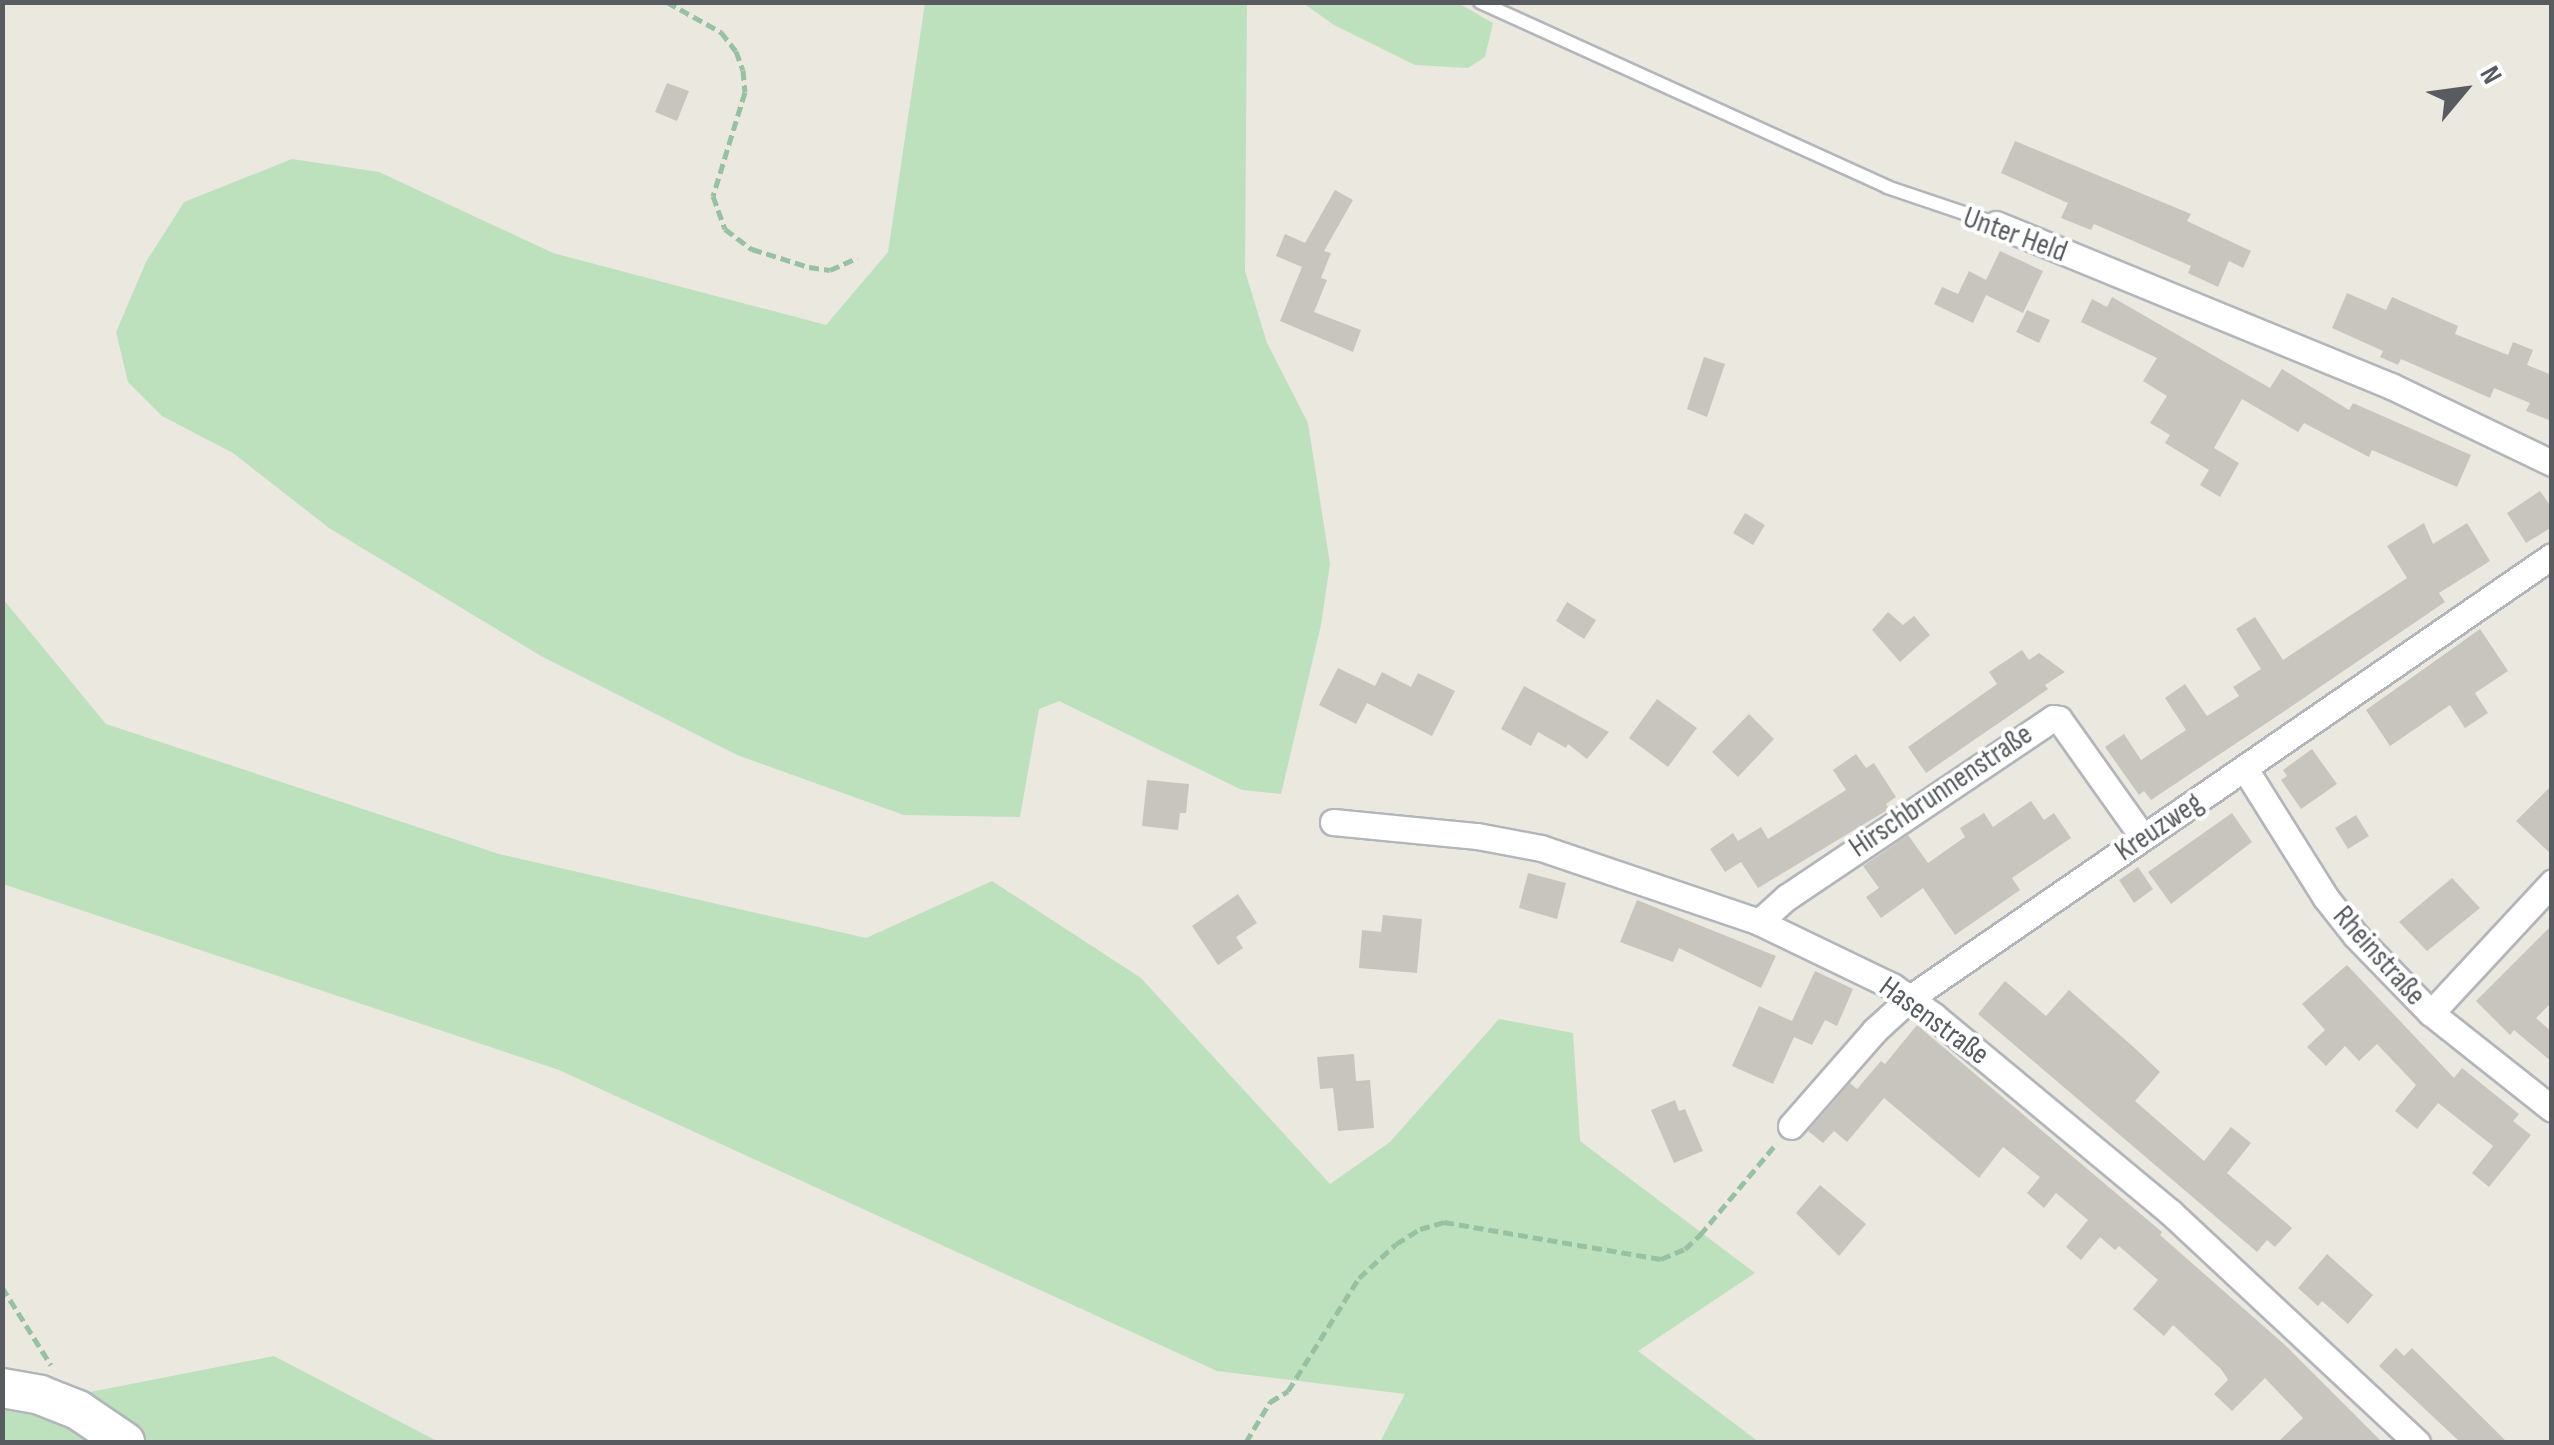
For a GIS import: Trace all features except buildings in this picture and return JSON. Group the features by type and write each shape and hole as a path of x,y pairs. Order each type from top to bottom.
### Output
{"main road":[{"path":"2,1388 40,1395 78,1410 126,1442"}],"street":[{"name":"Unter Held","path":"1996,224 2391,386 2552,463"},
{"name":"Kreuzweg","path":"1790,1126 1875,1030 1910,998 2552,556"},
{"name":"Hirschbrunnenstraße","path":"1759,922 1818,876 2053,718 2059,719 2143,837"},
{"name":"Rheinstraße","path":"2246,770 2326,898 2356,936 2431,1013 2552,1109"},
{"name":"Hasenstraße","path":"1333,822 1477,836 1540,848 1759,922 1910,998 2170,1212 2417,1442"},
{"path":"2431,1013 2552,883"}],"lane":[{"name":"Unter Held","path":"1480,2 1887,187 1996,224"}],"path":[{"path":"667,2 721,32 736,51 743,70 745,92 713,196 725,229 752,249 809,267 830,270 856,258"},
{"path":"1246,1442 1270,1402 1288,1391 1359,1278 1396,1244 1420,1229 1444,1222 1661,1259 1685,1249 1700,1235 1790,1126"},
{"path":"2,1287 78,1410"}],"green space":[{"path":"925,3 1247,3 1245,271 1267,343 1308,423 1330,564 1321,625 1281,794 1242,790 1059,701 1039,709 1020,817 904,815 737,755 541,656 329,528 233,453 162,416 128,382 116,332 146,262 184,202 292,159 379,172 553,253 826,325 888,252"},
{"path":"1303,3 1458,3 1493,23 1485,57 1468,68 1415,65 1334,25"},
{"path":"3,599 106,724 499,854 866,938 992,881 1141,978 1330,1184 1390,1142 1499,1019 1573,1033 1580,1141 1755,1273 1638,1351 1759,1442 1380,1442 1405,1394 1217,1371 559,1070 3,884"},
{"path":"274,1356 439,1442 3,1442 3,1409"}]}
